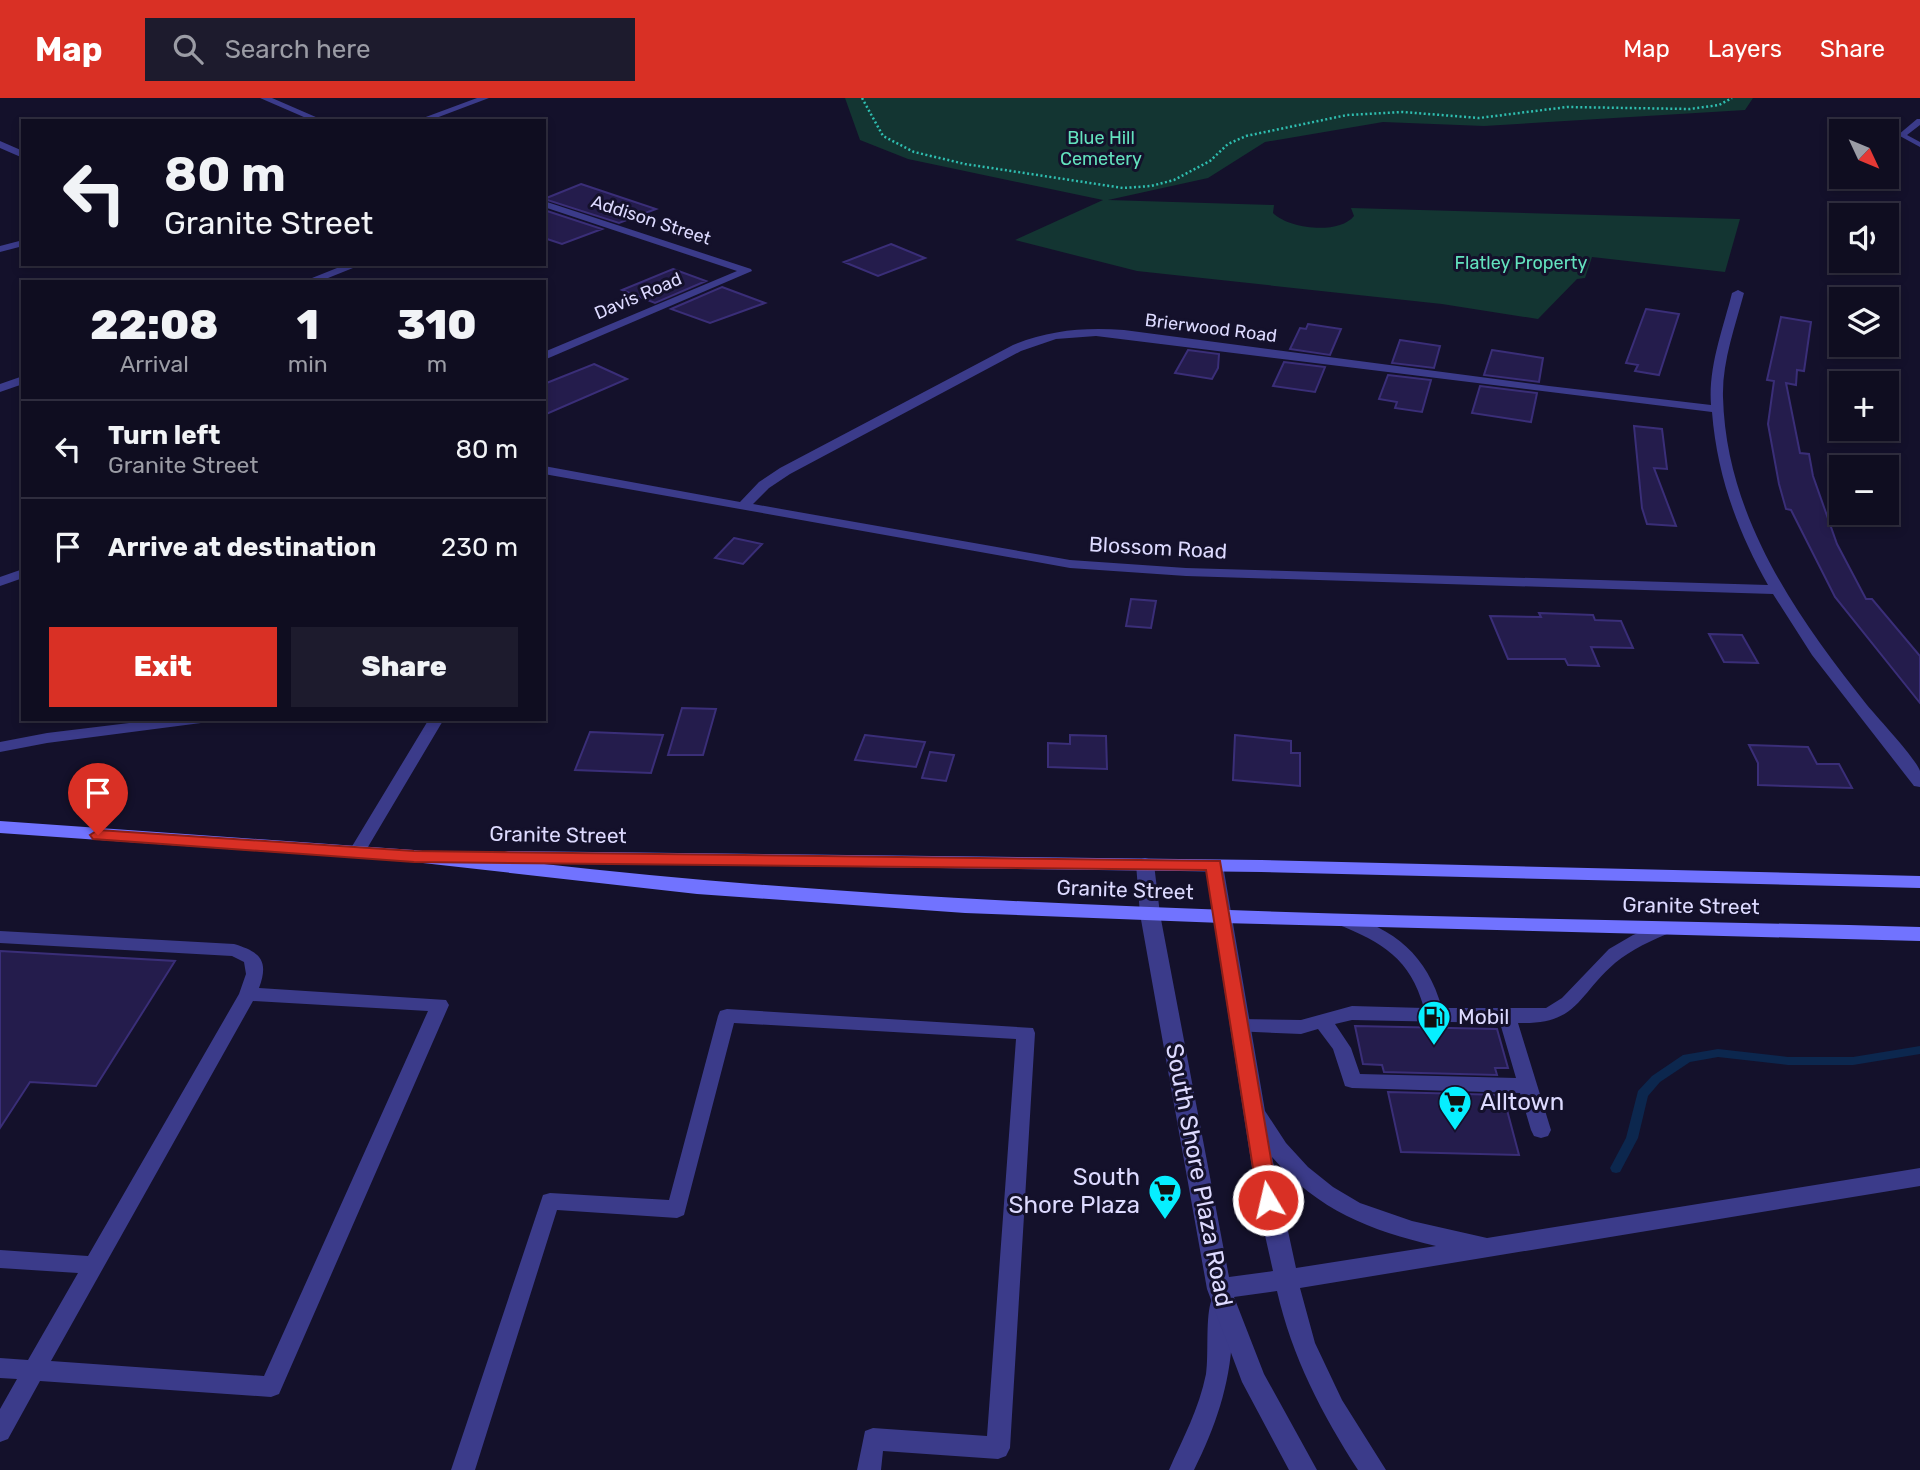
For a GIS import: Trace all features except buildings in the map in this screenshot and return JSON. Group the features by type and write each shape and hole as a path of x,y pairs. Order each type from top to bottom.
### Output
{"main road":[{"name":"Granite Street","path":"0,827 414,856 1214,865 1920,882"},
{"name":"Granite Street","path":"414,856 698,888 952,905 1343,920 1920,934"}],"street":[{"path":"264,98 316,119"},
{"path":"425,119 485,98"},
{"path":"0,144 21,154"},
{"name":"Addison Street","path":"546,205 747,271"},
{"path":"0,249 21,244"},
{"path":"313,280 352,266"},
{"name":"Davis Road","path":"546,355 747,271"},
{"path":"1738,293 1720,369 1717,408 1732,489 1755,546 1779,590 1827,664 1920,782"},
{"name":"Brierwood Road","path":"743,506 764,485 785,471 1017,348 1038,339 1072,332 1124,334 1549,390 1717,408"},
{"path":"0,388 21,381"},
{"name":"Blossom Road","path":"546,470 1023,558 1121,569 1779,590"},
{"path":"0,582 21,574"},
{"name":"South Shore Plaza Road","path":"1145,864 1150,914 1219,1289 1229,1324 1259,1390 1304,1470"},
{"path":"1214,865 1268,1200 1286,1280 1303,1343 1318,1377 1333,1408 1373,1470"},
{"path":"1253,1107 1277,1149 1329,1199 1369,1219 1391,1226 1493,1247"},
{"path":"1219,1289 1920,1177"}],"lane":[{"path":"1920,121 1902,135 1920,145"},
{"path":"0,747 47,738 185,721"},
{"path":"356,853 436,721"},
{"path":"1343,920 1373,933 1408,957 1424,976 1435,1014"},
{"path":"1240,1026 1301,1027 1341,1013 1533,1017 1557,1011 1574,998 1611,958 1635,941 1666,928"},
{"path":"0,937 240,951 252,958 255,965 255,974 247,994 0,1431"},
{"path":"0,1368 271,1387 440,1005 247,994"},
{"path":"463,1470 551,1201 677,1209 727,1016 1026,1033 998,1448 873,1439 869,1470"},
{"path":"1507,1016 1541,1130"},
{"path":"1321,1021 1347,1055 1352,1081 1528,1086"},
{"path":"0,1259 94,1265"},
{"path":"1181,1470 1204,1426 1219,1372 1219,1289"}],"path":[{"path":"862,98 883,136 914,152 965,164 1123,188 1151,186 1174,180 1210,161 1223,147 1247,135 1347,115 1403,112 1479,118 1567,107 1690,108 1718,105 1732,98"}],"green space":[{"path":"845,98 1753,98 1745,110 1484,126 1383,122 1265,142 1208,178 1108,200 1274,205 1273,213 1280,219 1314,228 1337,226 1347,222 1354,216 1351,208 1740,219 1725,272 1592,257 1585,278 1577,279 1538,319 1442,304 1137,271 1015,240 1103,200 908,159 860,140"}],"waterway":[{"path":"1616,1168 1632,1138 1642,1094 1656,1079 1687,1058 1718,1053 1788,1061 1853,1061 1920,1050"}],"place":[{"name":"Mobil","path":"1434,1047"},
{"name":"Alltown","path":"1455,1132"},
{"name":"South Shore Plaza","path":"1165,1221"}],"route":[{"path":"98,835 414,856 1214,865 1268,1200"}],"park label":[{"name":"Blue Hill Cemetery","path":"1101,148"},
{"name":"Flatley Property","path":"1521,263"}]}
